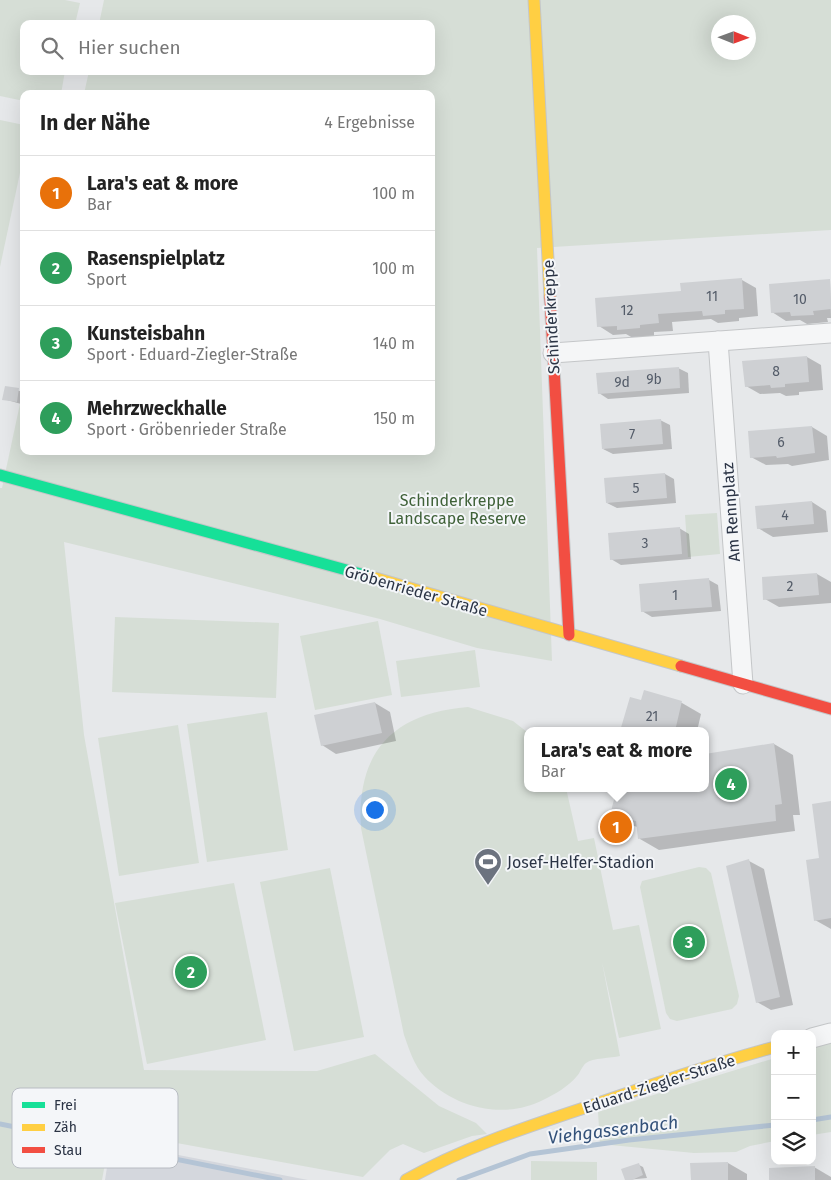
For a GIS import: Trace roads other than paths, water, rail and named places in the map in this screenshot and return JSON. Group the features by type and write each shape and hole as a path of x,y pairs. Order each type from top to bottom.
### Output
{"street":[{"name":"Schinderkreppe","path":"534,0 568,635"},
{"path":"553,353 831,333"},
{"name":"Am Rennplatz","path":"718,341 743,684"},
{"name":"Gröbenrieder Straße","path":"0,475 389,582 568,635 831,709"},
{"path":"816,1037 831,1033"},
{"name":"Eduard-Ziegler-Straße","path":"406,1180 432,1164 497,1138 657,1083 771,1048"}],"waterway":[{"name":"Viehgassenbach","path":"816,1119 831,1117"},
{"name":"Viehgassenbach","path":"0,1124 12,1126"},
{"name":"Viehgassenbach","path":"459,1180 530,1154 629,1140 771,1125"},
{"name":"Viehgassenbach","path":"178,1160 280,1180"}],"place":[{"name":"Mehrzweckhalle","path":"731,784"},
{"name":"Lara's eat & more","path":"616,827"},
{"name":"Josef-Helfer-Stadion","path":"488,886"},
{"name":"Kunsteisbahn","path":"689,942"},
{"name":"Rasenspielplatz","path":"191,972"}],"park label":[{"name":"Schinderkreppe Landscape Reserve","path":"457,509"}]}
